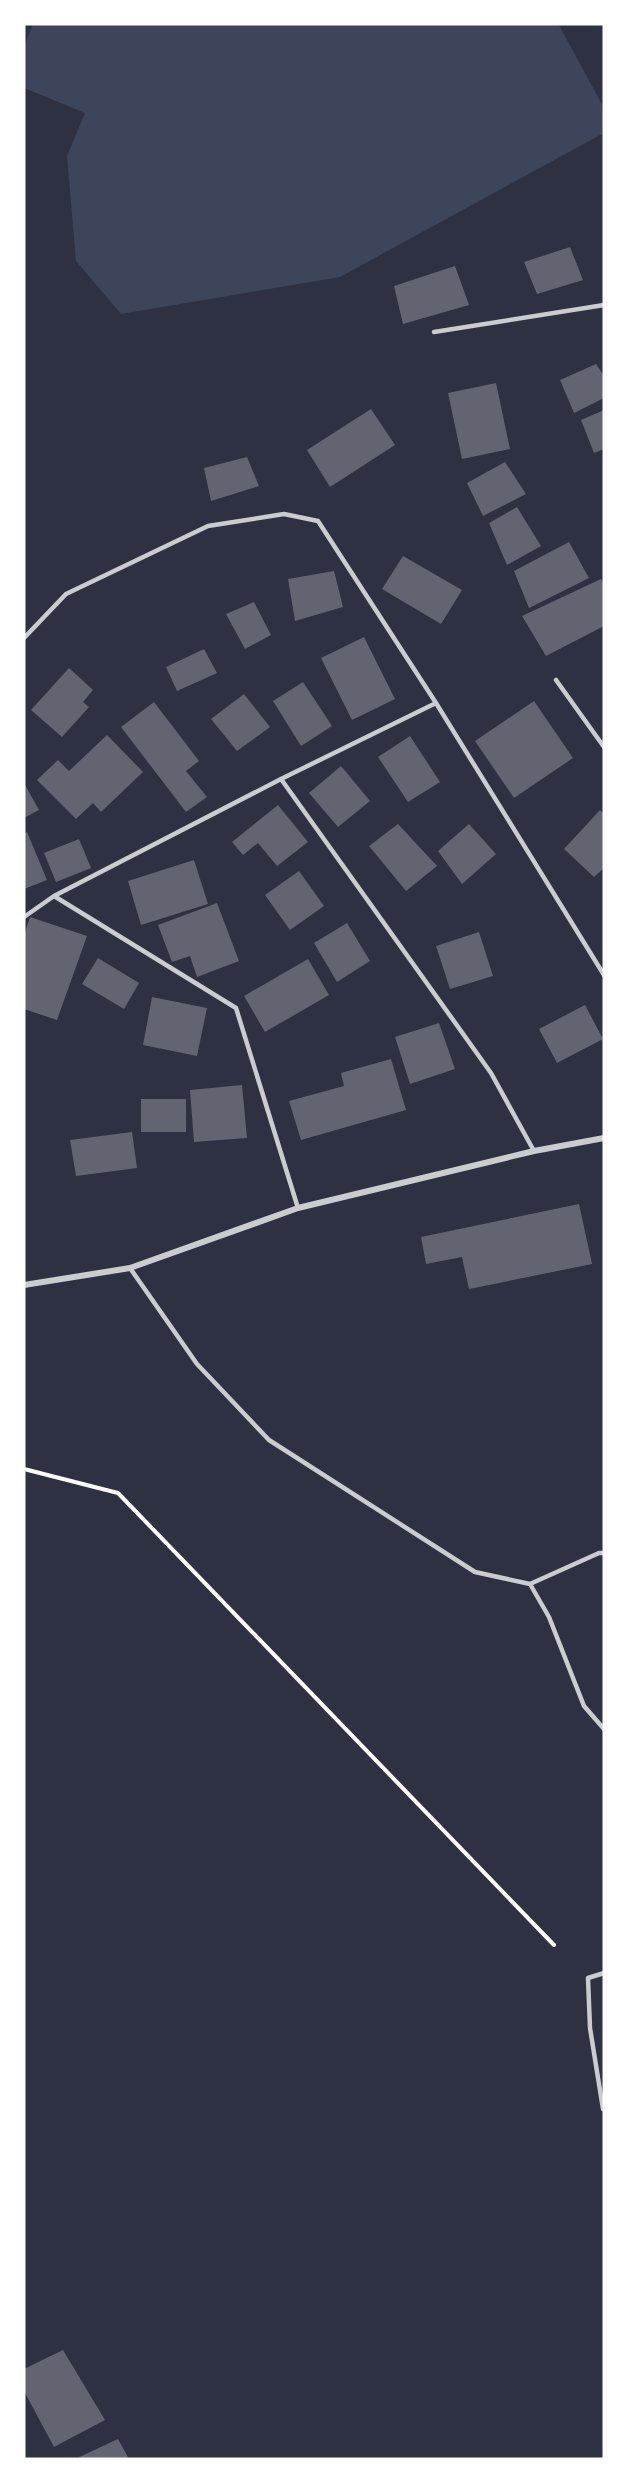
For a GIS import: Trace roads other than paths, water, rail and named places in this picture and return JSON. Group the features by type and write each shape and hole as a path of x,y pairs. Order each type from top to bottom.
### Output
{"street":[{"path":"24,1285 130,1268 298,1208 534,1151 604,1138"}],"lane":[{"path":"434,332 604,305"},
{"path":"24,638 66,594 208,526 284,514 318,521 436,703 604,975"},
{"path":"556,680 604,747"},
{"path":"24,917 54,896 281,779 436,703"},
{"path":"281,779 491,1073 534,1151"},
{"path":"54,896 236,1008 298,1208"},
{"path":"130,1268 198,1364 268,1440 475,1572 530,1584 598,1553 604,1553"},
{"path":"530,1584 549,1617 584,1706 604,1729"},
{"path":"603,2109 590,2028 588,1978 604,1973"}]}
